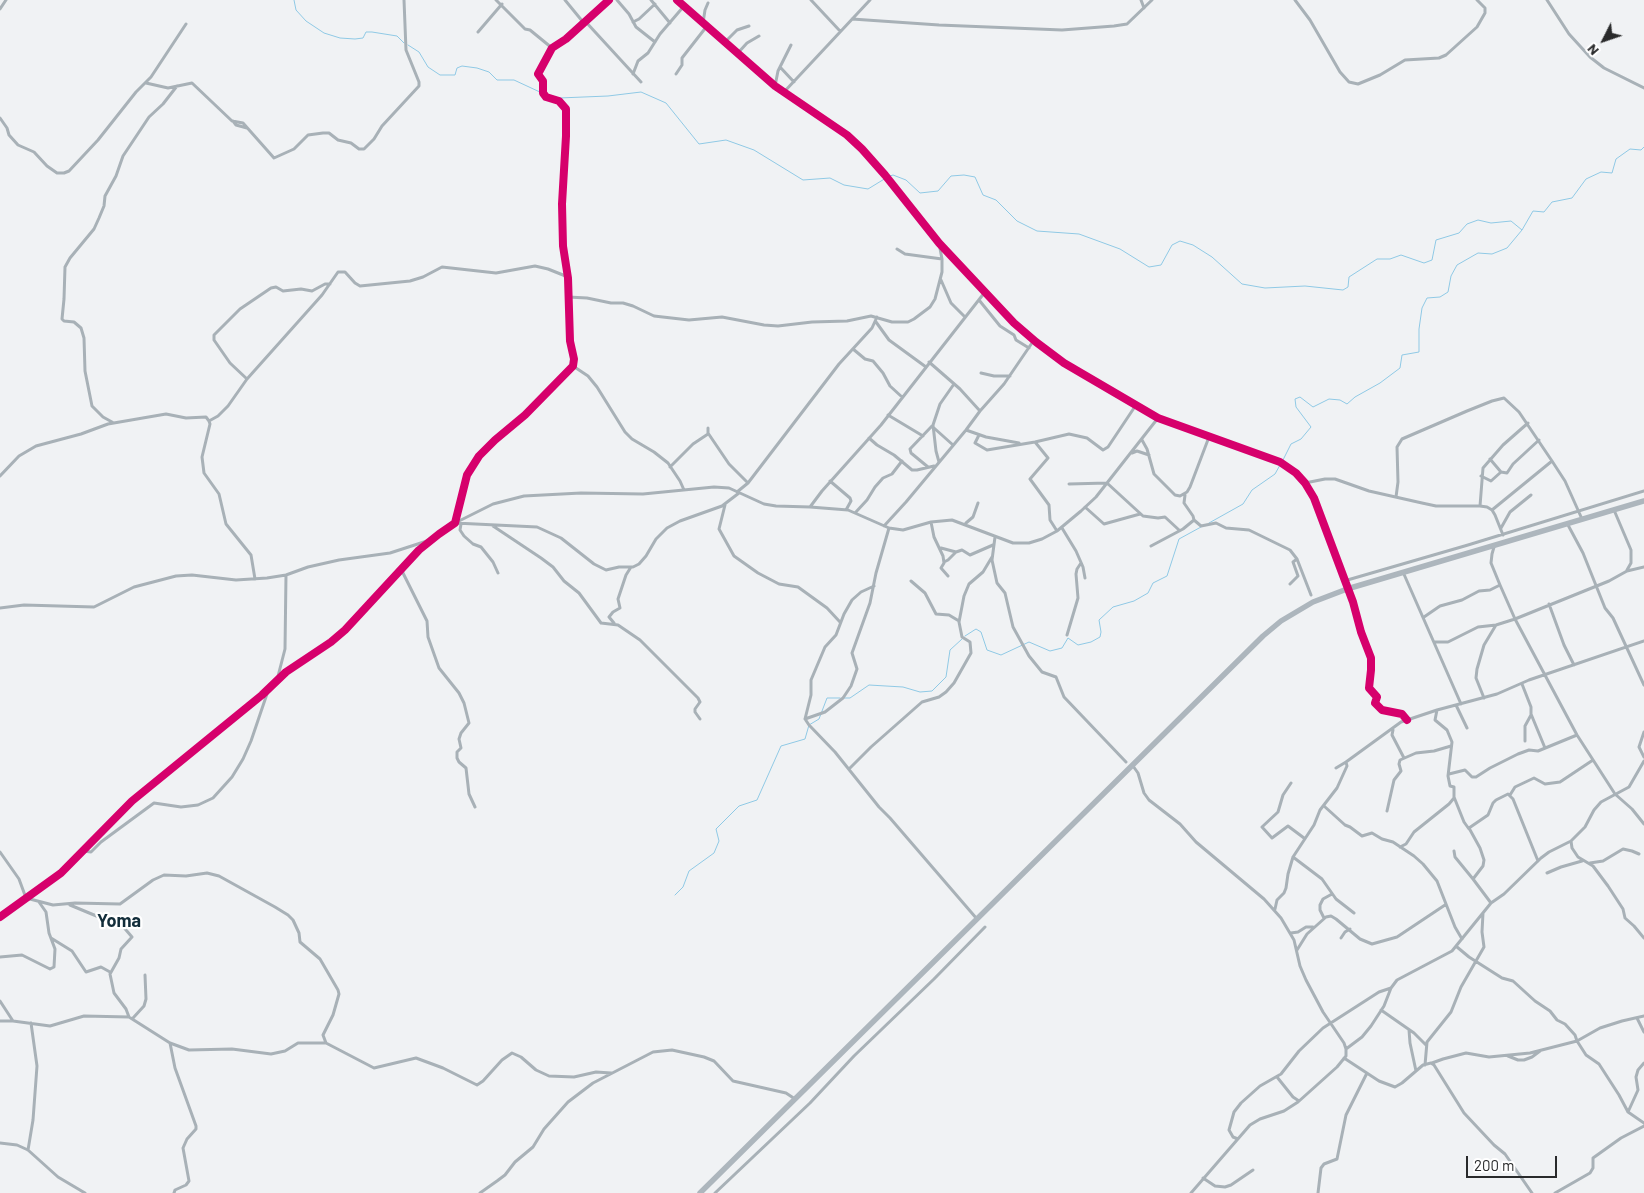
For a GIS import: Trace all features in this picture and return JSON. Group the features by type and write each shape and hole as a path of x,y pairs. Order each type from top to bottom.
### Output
{"highway":[{"path":"700,1193 1133,765 1277,625 1294,612 1313,602 1347,589 1644,501"}],"street":[{"path":"0,9 6,0"},
{"path":"146,83 163,88 192,83 232,121 242,122 274,158 294,149 305,137 323,132 329,133 338,140 351,143 359,149 364,149 374,139 382,126 419,86 406,50 404,0"},
{"path":"565,0 640,82"},
{"path":"454,523 467,474 479,456 525,415 573,366 574,359 570,341 568,278 563,246 562,204 566,109 558,101 546,97 543,93 543,81 538,74 552,48 566,39 609,0"},
{"path":"617,0 639,30 655,42"},
{"path":"652,0 670,23"},
{"path":"677,0 775,86 847,135 862,149 886,175 939,243 1014,323 1064,363 1158,418 1281,463 1296,473 1314,498 1371,658 1369,688 1376,697 1374,702 1382,710 1402,714 1407,720"},
{"path":"811,0 840,31"},
{"path":"784,92 870,0"},
{"path":"1141,0 1144,8"},
{"path":"852,19 1062,30 1124,24 1130,22 1152,0"},
{"path":"1295,0 1310,20 1340,72 1349,82 1358,84 1380,75 1405,60 1439,58 1446,55 1477,27 1485,13 1486,8 1477,0"},
{"path":"1546,0 1569,34 1590,57 1604,68 1644,88"},
{"path":"478,32 500,2 525,29 530,30 552,48"},
{"path":"676,74 682,65 682,58 705,24 705,10 708,3"},
{"path":"632,22 639,19 655,4"},
{"path":"633,74 638,61 648,53 684,6"},
{"path":"0,118 12,140 18,145 34,152 47,166 57,172 64,173 73,168 146,83 186,24"},
{"path":"725,42 736,30 749,26"},
{"path":"737,54 747,43 758,36"},
{"path":"775,86 780,66 791,45"},
{"path":"780,66 794,82"},
{"path":"112,422 103,417 92,406 83,360 84,338 81,328 74,322 64,321 62,318 65,267 94,229 100,218 105,196 116,176 123,156 149,117 178,86"},
{"path":"568,297 623,303 654,316 664,318 689,320 722,316 770,326 820,321 847,321 868,316 892,322 911,321 930,306 935,299 942,259 939,243"},
{"path":"897,249 906,254 942,259"},
{"path":"255,579 251,555 226,524 219,494 204,473 202,456 210,421 222,412 247,379 331,284 338,272 345,272 360,286 410,281 423,277 442,267 496,273 534,266 548,269 568,278"},
{"path":"940,279 951,304 965,317"},
{"path":"247,379 230,363 214,340 214,335 240,309 271,288 276,287 284,291 312,290 331,284"},
{"path":"810,507 888,415 985,292"},
{"path":"979,300 1000,326 1029,348"},
{"path":"614,624 609,617 620,608 619,594 631,567 644,559 656,539 667,528 725,504 748,483 811,400 876,322 878,317"},
{"path":"876,322 889,340 926,367"},
{"path":"884,526 1010,376 1034,340"},
{"path":"853,349 865,359 873,361 883,373 890,386 902,397"},
{"path":"930,362 980,411"},
{"path":"573,366 588,376 597,387 625,432 632,439 654,452 670,467 684,490"},
{"path":"981,373 994,376 1010,376"},
{"path":"939,462 933,427 940,404 954,384"},
{"path":"1396,497 1398,482 1397,447 1402,439 1467,410 1504,398 1509,401 1539,440 1565,481 1582,520"},
{"path":"979,435 975,443 986,450 1069,434 1087,438 1102,450 1105,450 1136,405"},
{"path":"0,476 20,456 36,446 81,434 112,422 166,414 190,418 204,416 210,421"},
{"path":"888,415 923,436"},
{"path":"0,917 61,873 132,801 277,681 338,637 401,569 431,540 454,523 493,504 524,496 591,493 643,494 719,487 728,488 764,504 846,510 889,528 903,530 930,522 952,520 1012,543 1029,544 1062,528 1086,507 1158,418"},
{"path":"1480,506 1483,468 1490,459 1528,424"},
{"path":"928,467 910,451 933,427"},
{"path":"933,427 953,445"},
{"path":"708,428 708,434 729,464 748,483"},
{"path":"966,430 979,435 1020,444"},
{"path":"670,467 693,444 708,434"},
{"path":"1209,437 1190,487 1185,494 1184,503 1194,520 1200,526 1216,523 1226,528 1250,531 1290,550 1312,595"},
{"path":"869,438 915,471 935,466"},
{"path":"1142,440 1152,470 1161,483 1175,495 1185,494"},
{"path":"1490,459 1504,474 1539,440"},
{"path":"1035,442 1048,458 1030,480 1048,505 1050,520 1057,531"},
{"path":"1131,453 1138,451 1148,455"},
{"path":"855,513 883,478 892,474 902,461"},
{"path":"1492,510 1552,461"},
{"path":"1481,476 1492,480 1501,472"},
{"path":"1305,483 1325,478 1335,479 1369,491 1436,506 1480,506 1492,510 1503,535"},
{"path":"830,482 850,498 851,501 846,510"},
{"path":"1069,484 1107,483 1140,514 1145,517 1165,517 1179,530"},
{"path":"1344,581 1503,535 1644,491"},
{"path":"1500,528 1510,512 1531,495"},
{"path":"965,524 973,517 978,503"},
{"path":"725,504 718,529 734,556 758,573 779,584 798,587 827,608 840,622"},
{"path":"1086,507 1104,524 1140,514"},
{"path":"1614,510 1631,550 1631,563 1627,571"},
{"path":"1151,546 1194,520"},
{"path":"930,522 944,562"},
{"path":"454,523 537,527 561,538 593,564 604,570 631,567"},
{"path":"461,524 460,530 464,536 474,545 480,547 493,562 498,573"},
{"path":"1568,524 1583,553 1605,608 1613,618 1644,685"},
{"path":"492,526 553,567 564,581 579,593 602,623 614,624 640,640 698,698 700,702 695,709 700,719"},
{"path":"805,719 825,712 849,691 857,669 852,653 861,632 889,528"},
{"path":"1062,528 1071,540 1085,578"},
{"path":"995,537 992,557 997,583 1004,593 1013,627 1029,656 1042,672 1056,677 1064,697 1126,762"},
{"path":"0,608 24,605 97,607 134,587 185,575 236,580 286,575 308,567 339,560 390,553 431,540"},
{"path":"948,576 941,568 944,562 956,552 961,550 971,555 978,550 993,545"},
{"path":"1494,546 1491,563 1515,618 1545,676 1577,735 1614,794 1632,809 1644,824"},
{"path":"940,548 956,552"},
{"path":"849,769 922,702 940,697 954,683 970,656 971,649 968,640 962,637 959,622 967,587 971,581 983,572 992,557"},
{"path":"1290,584 1298,576 1293,562 1296,560"},
{"path":"1068,635 1078,598 1076,574 1081,563"},
{"path":"1434,642 1448,642 1478,627 1496,625 1596,586 1627,571 1644,567"},
{"path":"401,569 427,621 428,637 439,668 460,693 464,703 469,723 461,733 459,740 461,747 457,752 457,759 466,768 468,794 475,806"},
{"path":"1402,572 1424,617 1461,704"},
{"path":"277,681 285,649 286,575"},
{"path":"911,581 925,593 936,614 949,615 959,622"},
{"path":"1424,617 1440,606 1462,600 1479,591 1490,590 1500,585"},
{"path":"874,586 863,590 856,597 846,610 837,633 825,647 813,673 810,685 810,700 805,719 809,726 835,752 879,807 977,919"},
{"path":"1549,604 1564,645 1574,665"},
{"path":"1484,698 1476,678 1476,669 1484,645 1496,625"},
{"path":"1336,768 1401,722 1437,710 1484,698 1644,641"},
{"path":"1522,684 1531,707 1531,714 1545,748"},
{"path":"83,851 90,852 154,803 181,807 198,805 213,798 232,778 243,759 270,688"},
{"path":"1456,706 1467,728"},
{"path":"1437,710 1435,720 1447,730 1451,737 1450,786 1455,788 1454,797 1464,822 1478,843 1484,860 1483,866 1473,879"},
{"path":"1525,741 1525,726 1531,714"},
{"path":"1393,729 1392,736 1404,758"},
{"path":"1644,732 1639,747 1644,757"},
{"path":"1449,774 1465,770 1472,777 1476,777 1518,754 1545,748 1577,735"},
{"path":"1387,811 1394,780 1401,770 1399,762 1416,753 1442,750 1451,745"},
{"path":"1510,795 1515,787 1534,778 1545,784 1560,782 1593,760"},
{"path":"1346,1049 1367,1032 1381,1010 1391,988 1403,977 1448,954 1457,947 1491,903 1504,894 1549,852 1571,841 1585,827 1597,805 1629,787 1644,761"},
{"path":"1274,910 1276,900 1286,888 1293,857 1314,825 1319,812 1337,788 1346,762"},
{"path":"1133,765 1138,773 1144,793 1149,800 1180,824 1196,842 1274,910 1291,933 1303,973 1330,1024 1344,1042 1346,1049 1344,1058 1337,1067 1299,1101 1284,1111 1255,1121 1191,1193"},
{"path":"1291,783 1283,795 1278,812 1262,827 1272,838 1288,826 1304,838"},
{"path":"1469,830 1472,825 1488,815 1496,800 1504,795 1510,795"},
{"path":"1510,795 1513,798 1538,861"},
{"path":"1400,847 1406,844 1414,832 1449,804 1454,797"},
{"path":"1324,806 1345,825 1362,836 1372,833 1378,838 1393,842 1414,856 1435,878 1445,905 1462,939"},
{"path":"1571,841 1576,854 1583,861 1593,866 1616,897 1623,909 1624,918 1644,938"},
{"path":"1589,864 1603,860 1623,849 1639,854"},
{"path":"1454,851 1455,857 1491,903"},
{"path":"0,852 19,879 26,898"},
{"path":"1293,857 1325,882 1336,899 1354,913"},
{"path":"1547,873 1583,861"},
{"path":"26,898 54,905 120,904 158,877 164,875 186,876 207,873 219,876 288,915 296,926 300,942 314,953 327,970 339,994 323,1035 326,1043"},
{"path":"1324,918 1320,905 1323,899 1332,894"},
{"path":"0,957 22,955 53,969 55,955 48,933 46,912 39,901"},
{"path":"65,904 79,907 106,920 120,923 132,937 121,950 118,961 110,972 112,988 132,1018 170,1043 196,1051 214,1048 271,1054 285,1051 298,1043 326,1043 374,1068 416,1058 437,1065 476,1085 483,1082 502,1060 512,1053 521,1057 536,1070 549,1076 574,1077 596,1072 610,1073"},
{"path":"1297,950 1304,938 1324,918 1331,916 1336,918 1364,942 1374,944 1397,937 1445,905"},
{"path":"1425,1065 1426,1045 1429,1038 1451,1012 1456,996 1484,947 1483,913"},
{"path":"715,1193 810,1103 854,1056 985,927"},
{"path":"1291,933 1298,932 1306,927 1314,927"},
{"path":"1341,938 1350,929"},
{"path":"51,938 70,950 86,972 101,966 110,972"},
{"path":"1457,947 1502,978 1513,981 1535,1001 1550,1011 1557,1020 1566,1024 1575,1035 1576,1040 1586,1055 1599,1064 1628,1112 1644,1124 1593,1158 1593,1168 1590,1173 1555,1193"},
{"path":"0,1021 13,1020 43,1026 55,1026 84,1016 132,1018 144,1006 146,999 144,975"},
{"path":"1238,1139 1233,1137 1229,1130 1235,1110 1260,1086 1283,1072 1299,1051 1323,1028 1379,992 1391,988"},
{"path":"0,1001 13,1020"},
{"path":"1381,1010 1426,1045"},
{"path":"1344,1058 1379,1081 1395,1086 1402,1083 1425,1065 1432,1064 1443,1058 1466,1053 1489,1056 1541,1050 1576,1040 1600,1028 1644,1016"},
{"path":"1637,1018 1644,1032"},
{"path":"28,1150 32,1128 37,1066 31,1024"},
{"path":"1409,1030 1416,1071"},
{"path":"170,1043 176,1068 196,1126 196,1129 187,1139 183,1148 189,1182 175,1190 174,1193"},
{"path":"480,1193 505,1175 515,1162 533,1146 544,1129 568,1102 593,1083 652,1052 672,1050 704,1057 714,1061 733,1080 786,1093 795,1099"},
{"path":"1507,1055 1518,1060 1524,1060 1541,1050"},
{"path":"1628,1112 1638,1090 1636,1077 1638,1070 1644,1063"},
{"path":"1432,1064 1439,1070 1464,1113 1505,1154 1532,1193"},
{"path":"1318,1193 1321,1168 1324,1164 1337,1158 1346,1115 1367,1073"},
{"path":"1277,1077 1293,1097 1299,1101"},
{"path":"0,1143 17,1145 28,1150 58,1177 85,1193"},
{"path":"1203,1178 1215,1186 1225,1187 1254,1170"}],"waterway":[{"path":"294,0 296,10 306,21 324,33 340,38 355,39 363,38 366,32 372,32 397,36 404,43"},
{"path":"408,45 419,52 428,67 440,75 455,75 457,68 462,66 477,68 489,72 497,80 514,80 542,93"},
{"path":"546,94 559,98 608,96 641,92 666,103 699,144 726,140 754,150 803,180 830,178 844,185 868,189 886,178"},
{"path":"890,176 893,175 906,180 920,193 938,191 951,176 964,175 975,177 983,195 996,200 1017,221 1037,231 1079,234 1120,249 1149,267 1161,265 1172,245 1180,241 1193,245 1212,257 1242,284 1265,288 1305,286 1343,290 1348,287 1349,277 1377,259 1390,259 1401,255 1424,263 1432,260 1436,240 1459,233 1467,224 1478,220 1491,223 1511,221 1522,230 1533,211 1544,212 1552,202 1572,198 1586,179 1601,172 1612,173 1616,159 1630,149 1641,150 1644,147"},
{"path":"1282,462 1291,444 1301,439 1311,427 1296,407 1295,399 1300,397 1313,407 1329,399 1340,400 1347,404 1355,397 1380,383 1400,368 1402,355 1419,352 1419,329 1422,308 1427,298 1440,297 1448,292 1451,276 1457,265 1478,253 1492,254 1507,248 1522,230"},
{"path":"1209,523 1243,504 1252,490 1275,474 1280,465"},
{"path":"965,636 976,629 981,632 987,650 1001,655 1029,642 1050,651 1062,648 1068,638 1078,645 1091,642 1100,637 1099,620 1113,607 1134,601 1148,593 1153,583 1167,576 1179,539 1201,527"},
{"path":"844,698 850,698 869,685 903,687 920,692 932,691 946,677 950,650 962,639"},
{"path":"675,895 683,887 689,871 714,853 719,841 716,829 739,806 757,800 781,746 805,739 809,725 819,719 827,698 840,698"}],"cycle path":[{"path":"0,917 61,873 132,801 262,695 286,672 331,642 345,630 419,550 455,523 467,475 479,456 525,415 573,366 574,359 570,341 568,278 563,246 562,204 566,109 559,101 546,97 543,93 543,81 538,74 552,48 566,39 609,0"},
{"path":"677,0 775,86 847,135 862,149 939,243 1014,323 1036,342 1064,363 1158,418 1280,462 1296,473 1314,498 1353,602 1361,632 1371,658 1369,688 1377,697 1375,703 1382,710 1402,714 1407,720"}],"district":[{"name":"Yoma","path":"119,921"}]}
